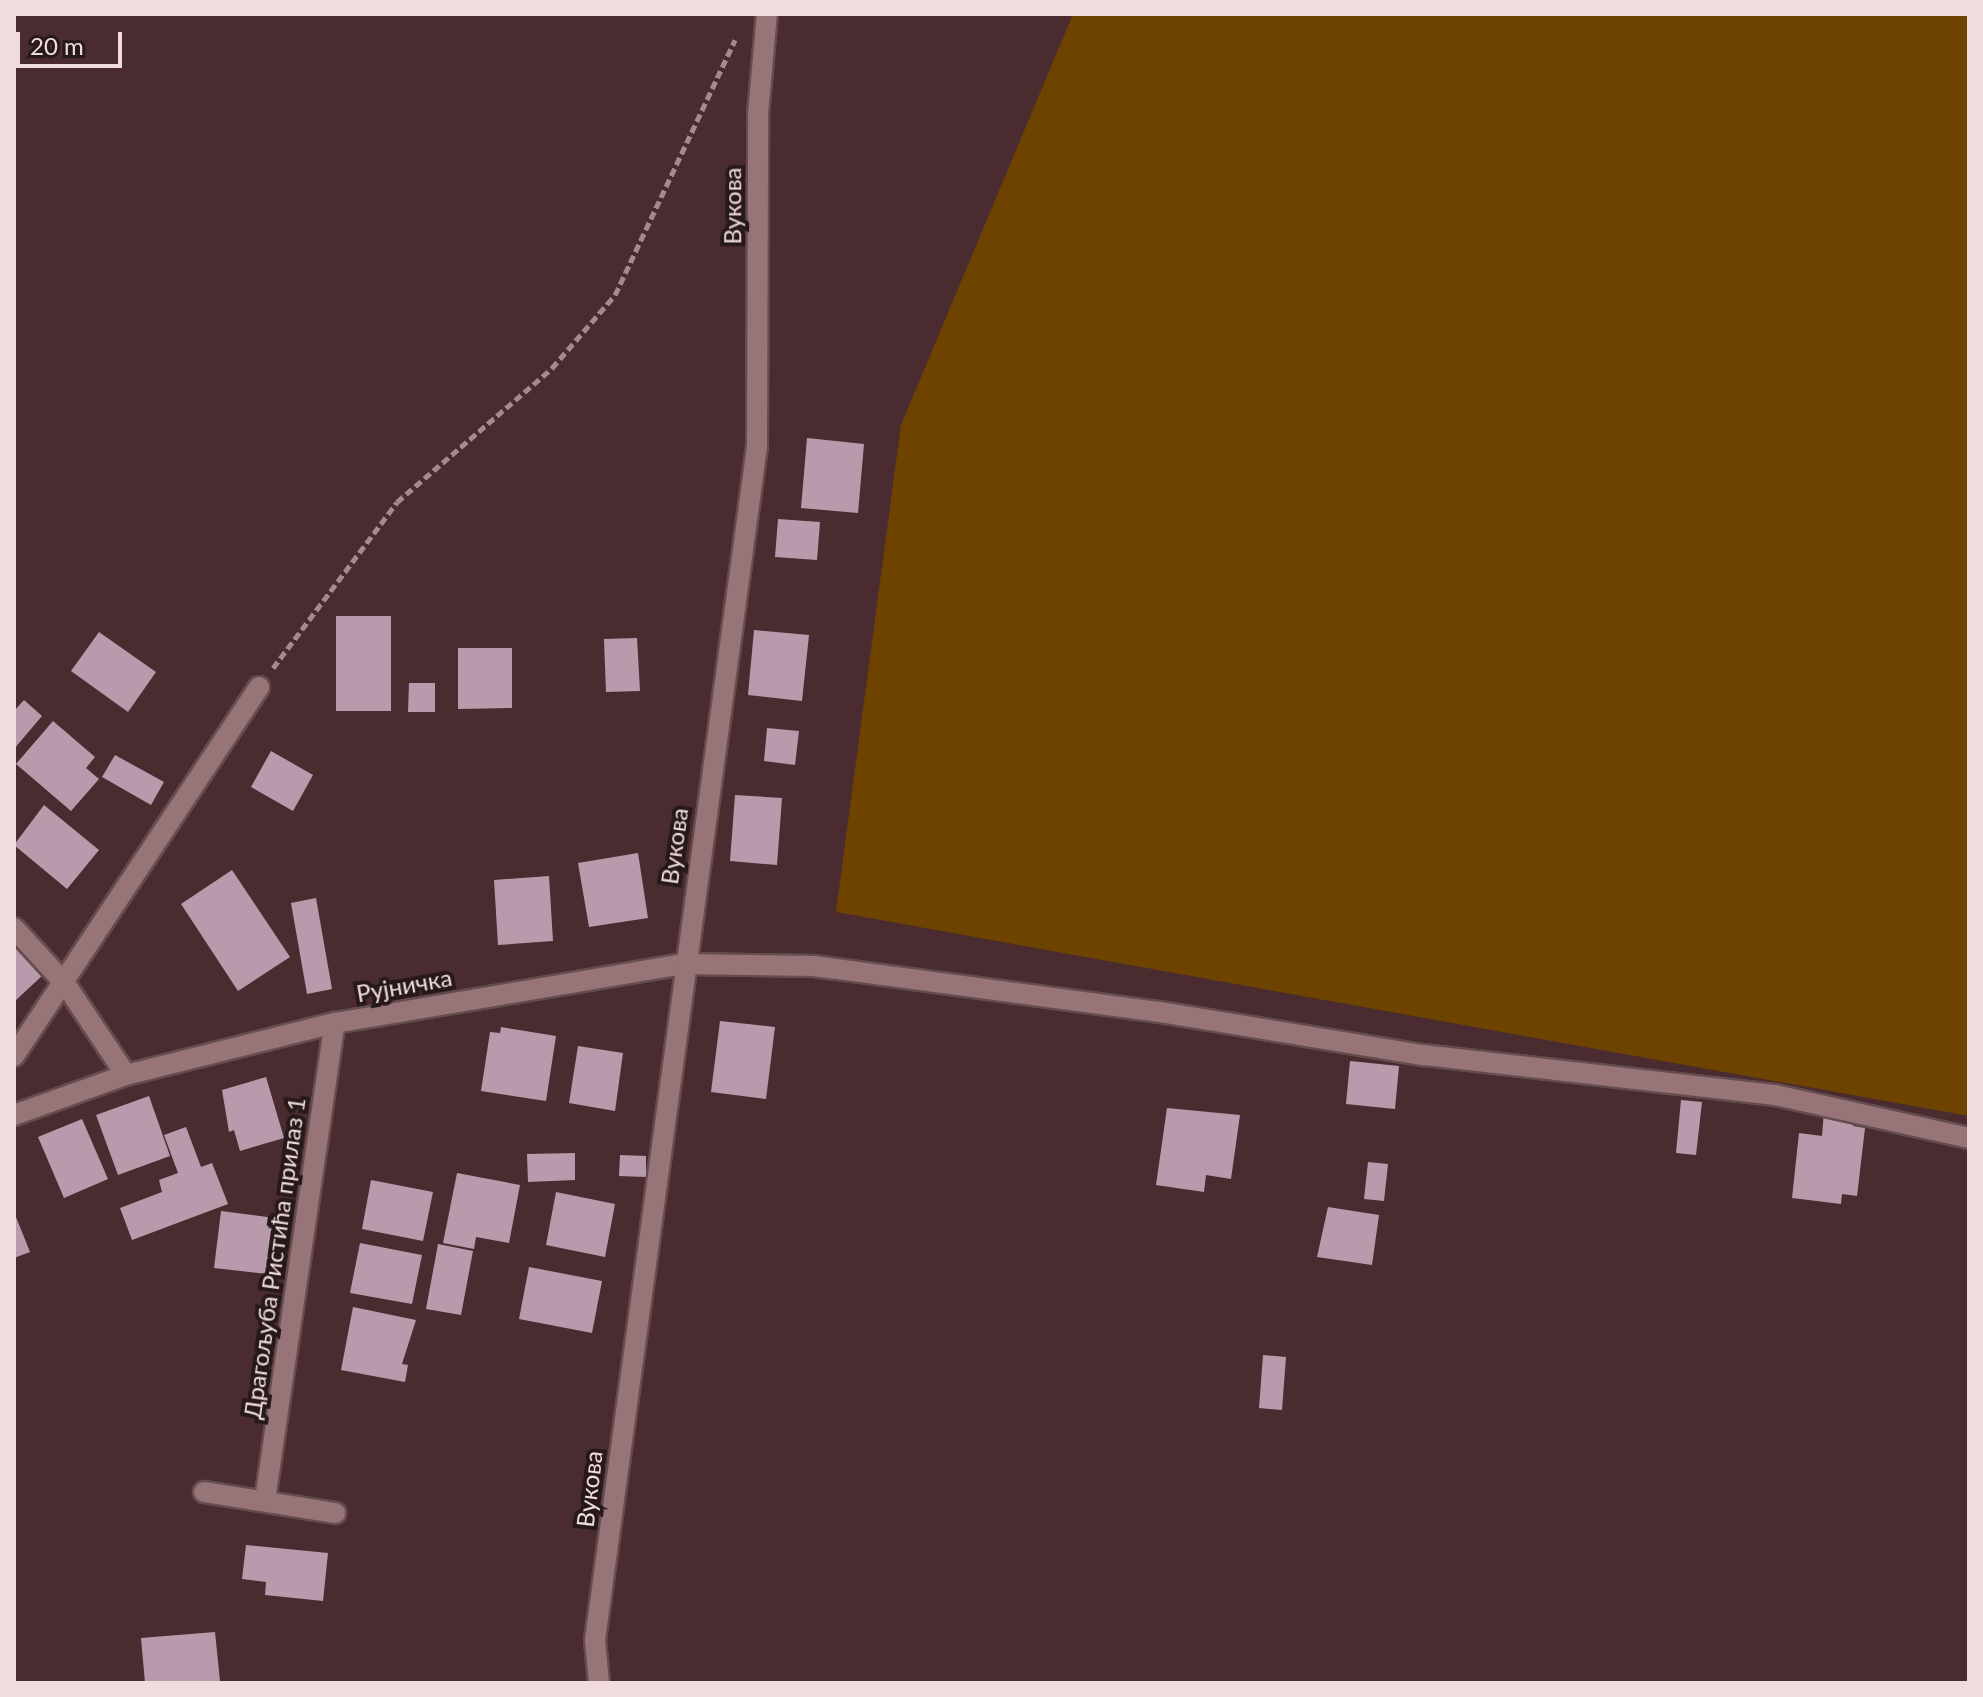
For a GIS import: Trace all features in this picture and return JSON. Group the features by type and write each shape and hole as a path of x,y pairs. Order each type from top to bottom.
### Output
{"street":[{"name":"Вукова","path":"599,1683 595,1640 684,964 757,447 758,114 767,14"},
{"path":"14,1056 66,985 259,687"},
{"path":"14,928 66,985 126,1075"},
{"name":"Рујничка","path":"14,1115 126,1075 335,1023 684,964 814,966 1160,1012 1424,1055 1775,1095 1969,1138"},
{"name":"Драгољуба Ристића прилаз 1","path":"265,1500 335,1023"},
{"path":"204,1492 335,1513"}],"path":[{"path":"259,687 397,502 552,368 615,295 737,37"}],"shaded area":[{"path":"1073,14 1969,14 1969,1116 836,912 901,425"}],"building":[{"path":"807,438 864,444 858,513 801,508"},
{"path":"778,519 820,522 817,560 775,557"},
{"path":"336,616 391,616 391,711 336,711"},
{"path":"754,630 809,635 802,701 748,695"},
{"path":"99,632 156,672 128,712 71,671"},
{"path":"637,638 640,691 606,692 604,639"},
{"path":"458,648 512,648 512,708 458,709"},
{"path":"409,683 435,683 435,712 408,712"},
{"path":"24,700 42,716 14,749 14,711"},
{"path":"53,721 95,757 86,768 99,779 71,811 16,764"},
{"path":"767,728 799,731 795,765 764,761"},
{"path":"271,751 313,775 293,811 251,787"},
{"path":"115,755 164,782 151,805 102,777"},
{"path":"735,795 782,798 777,865 730,861"},
{"path":"44,805 99,850 67,889 14,845"},
{"path":"638,853 648,918 589,927 578,863"},
{"path":"232,870 290,957 238,991 181,904"},
{"path":"549,876 553,941 498,945 494,880"},
{"path":"316,898 332,989 307,994 291,903"},
{"path":"14,942 44,974 14,1002"},
{"path":"720,1021 775,1027 766,1099 711,1092"},
{"path":"501,1027 556,1036 546,1101 481,1091 490,1032 500,1033"},
{"path":"578,1046 623,1053 615,1111 569,1103"},
{"path":"1350,1061 1399,1066 1395,1109 1346,1104"},
{"path":"266,1077 284,1138 240,1151 234,1130 229,1132 222,1090"},
{"path":"149,1096 170,1156 118,1175 96,1115"},
{"path":"1681,1100 1702,1102 1696,1155 1676,1153"},
{"path":"1167,1108 1240,1115 1231,1179 1206,1175 1204,1192 1156,1185"},
{"path":"1824,1112 1853,1116 1853,1126 1865,1128 1857,1196 1842,1194 1841,1204 1792,1198 1799,1133 1822,1136"},
{"path":"82,1119 108,1179 64,1198 38,1137"},
{"path":"186,1127 201,1167 212,1163 228,1204 132,1240 120,1208 162,1192 159,1180 178,1173 164,1135"},
{"path":"575,1153 575,1180 528,1182 527,1154"},
{"path":"620,1155 646,1156 646,1177 619,1176"},
{"path":"1368,1162 1388,1164 1384,1201 1364,1199"},
{"path":"457,1173 520,1185 509,1243 476,1237 474,1249 443,1243"},
{"path":"371,1180 433,1192 423,1241 362,1229"},
{"path":"556,1192 615,1204 605,1257 546,1245"},
{"path":"1328,1207 1379,1215 1372,1265 1317,1257"},
{"path":"221,1211 283,1219 276,1275 214,1268"},
{"path":"14,1212 30,1252 14,1258"},
{"path":"360,1243 422,1255 412,1304 350,1293"},
{"path":"438,1244 473,1251 461,1315 426,1309"},
{"path":"529,1267 602,1281 592,1333 519,1319"},
{"path":"353,1307 416,1320 402,1364 408,1365 405,1382 341,1370"},
{"path":"1263,1355 1286,1357 1282,1410 1259,1408"},
{"path":"246,1545 328,1553 323,1601 265,1595 266,1582 242,1579"},
{"path":"215,1632 220,1681 145,1683 141,1638"}]}
